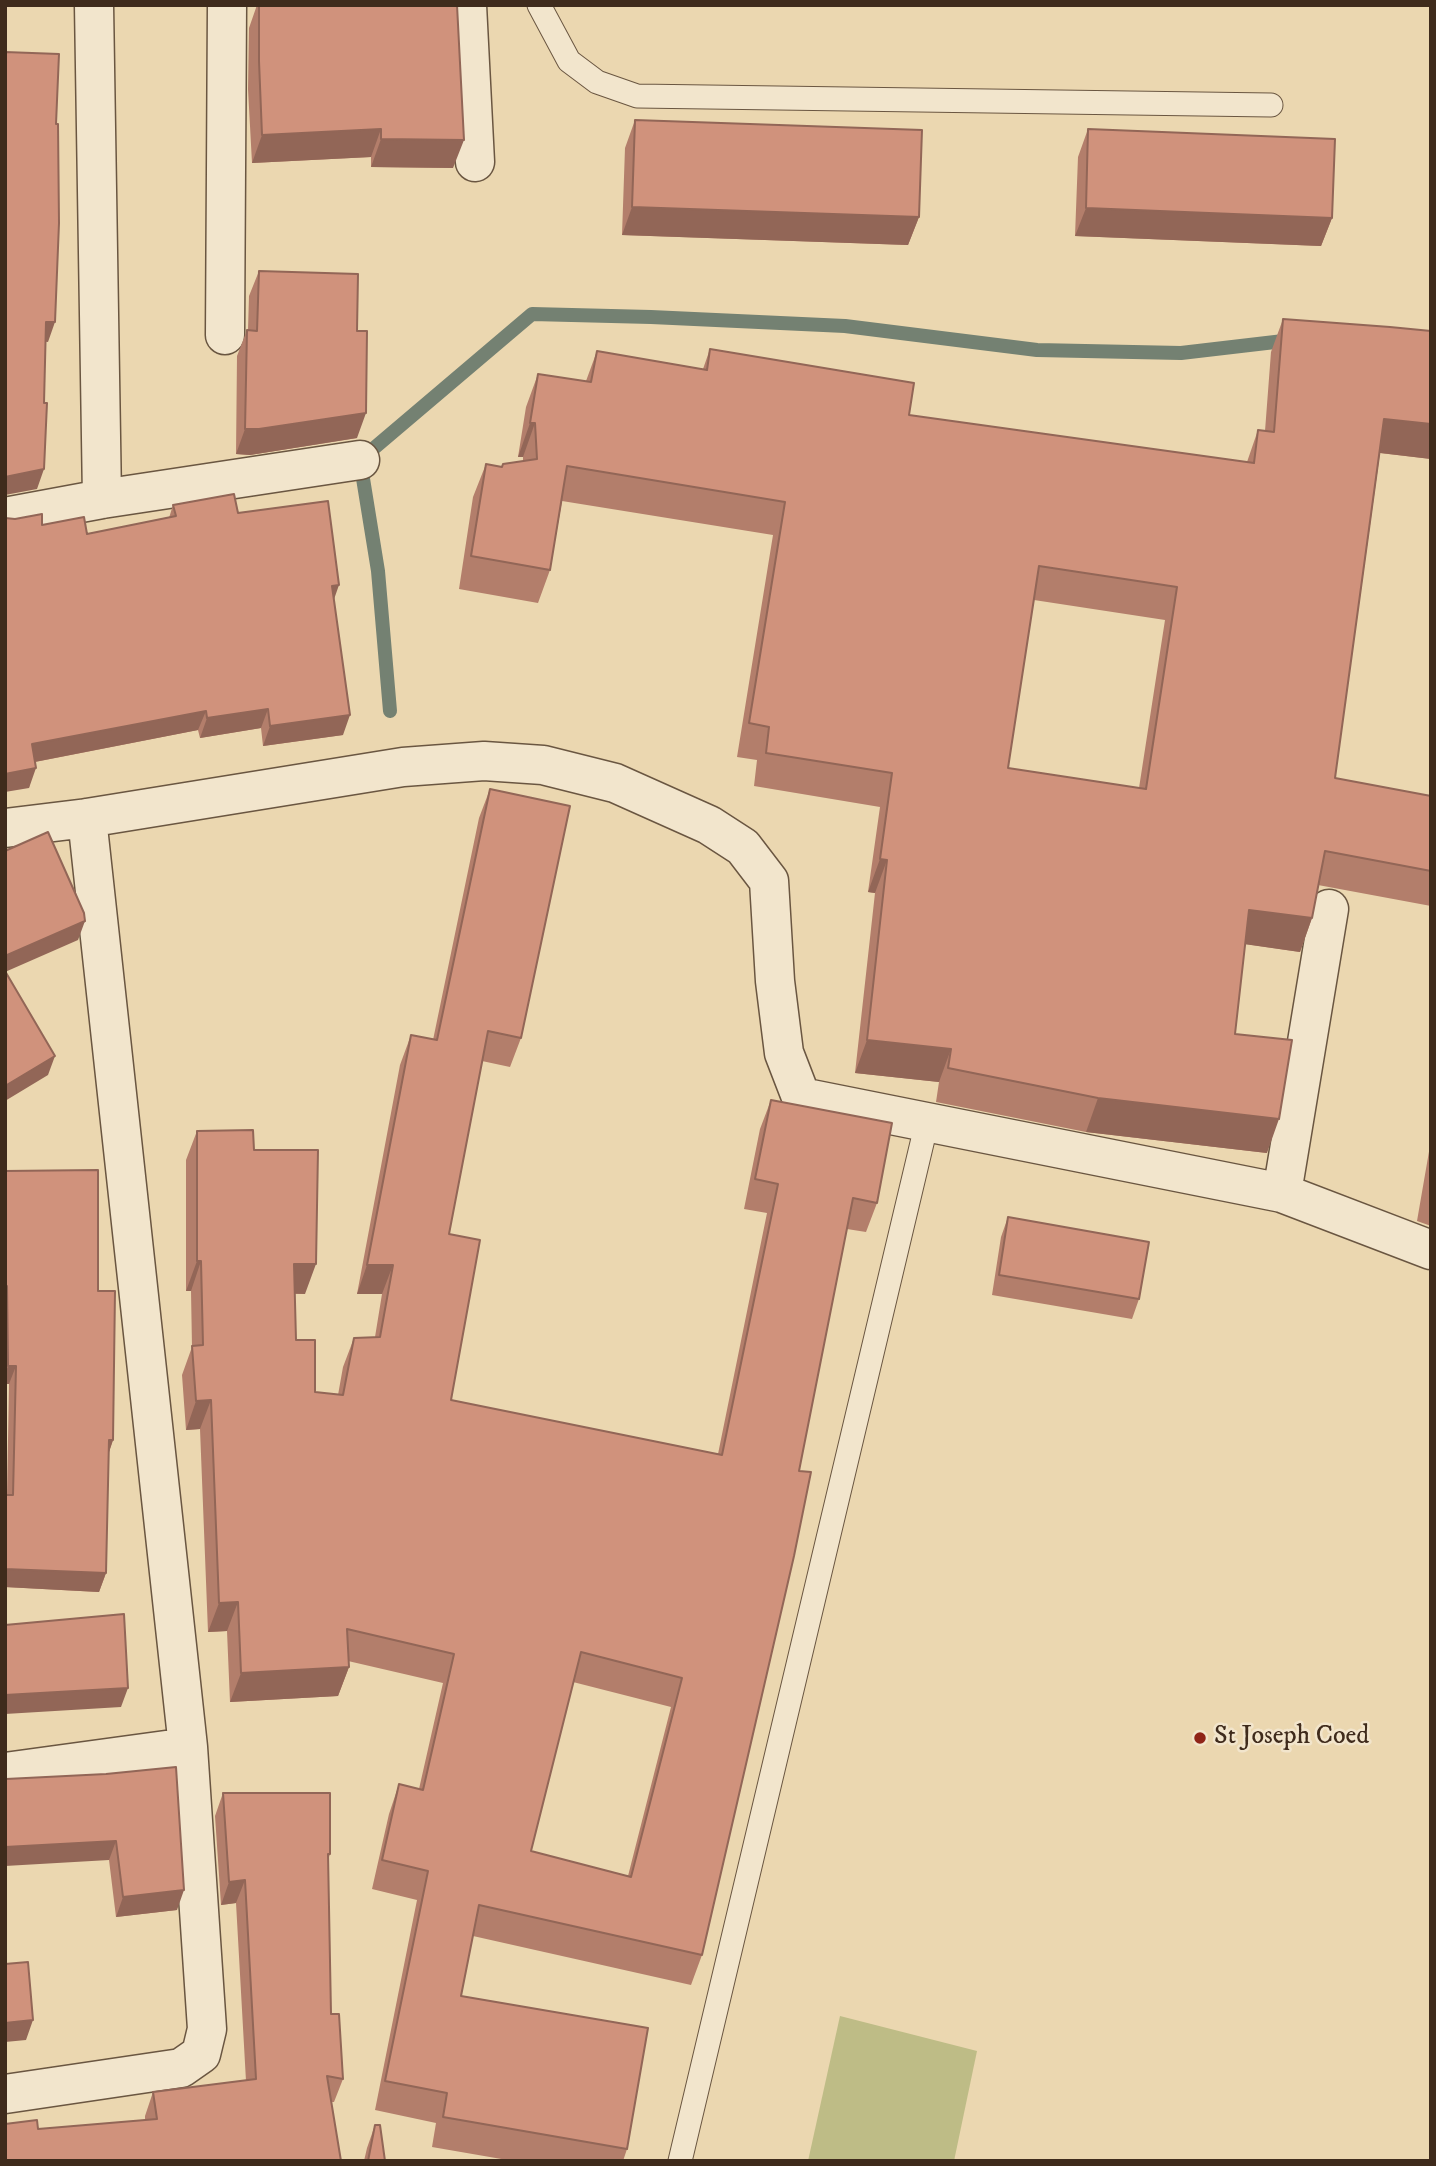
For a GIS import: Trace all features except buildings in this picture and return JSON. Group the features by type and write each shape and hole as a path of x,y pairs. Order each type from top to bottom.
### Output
{"street":[{"path":"94,5 102,499"},
{"path":"225,335 227,5"},
{"path":"467,5 475,162"},
{"path":"5,517 102,499 360,460"},
{"path":"5,828 87,818 403,767 484,761 543,765 614,783 709,825 743,847 769,881 775,981 784,1053 801,1097 1282,1193 1431,1250"},
{"path":"5,2094 181,2068 201,2054 207,2029 188,1747 87,818"},
{"path":"1282,1193 1329,909"},
{"path":"5,1772 188,1747"}],"lane":[{"path":"539,5 569,61 597,82 637,96 1271,105"},
{"path":"680,2161 927,1122"}],"shaded area":[{"path":"840,2016 977,2051 954,2161 808,2161"}],"waterway":[{"path":"390,711 378,571 360,460 532,314 845,326 1037,350 1181,353 1292,340"}],"place":[{"name":"St Joseph Coed","path":"1200,1738"}]}
